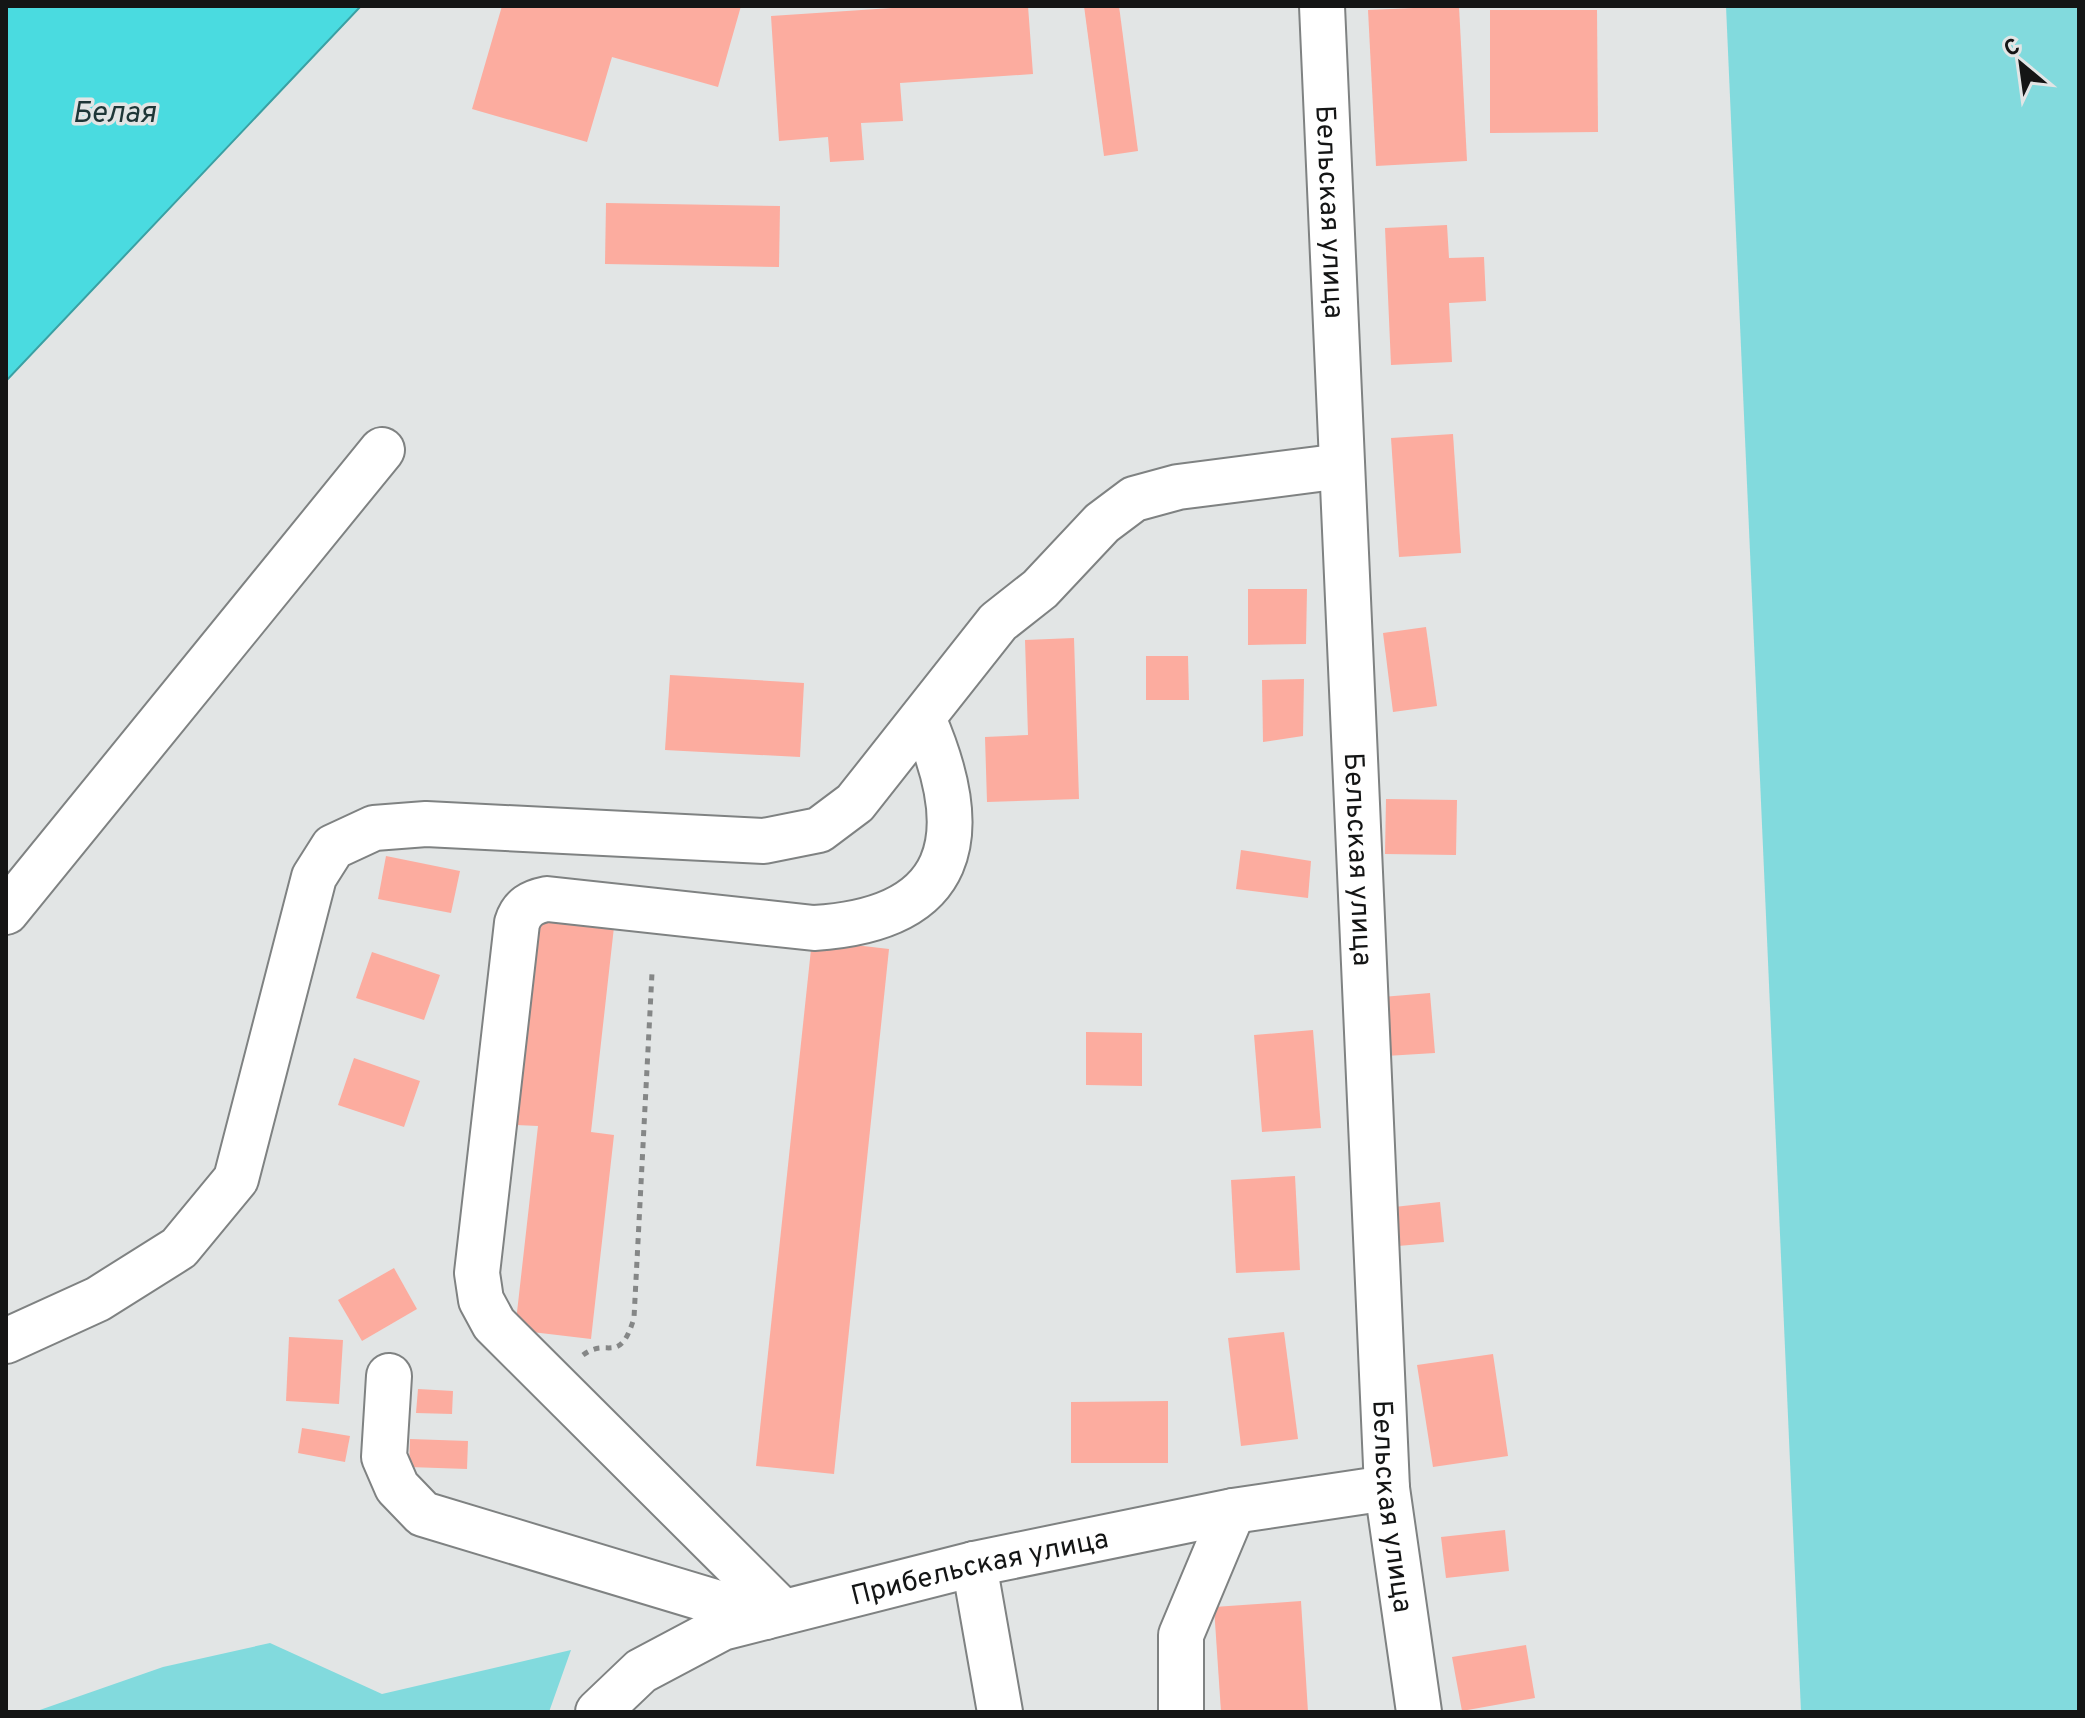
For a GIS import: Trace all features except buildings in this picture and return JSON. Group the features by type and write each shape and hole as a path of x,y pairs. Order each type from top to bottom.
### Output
{"street":[{"name":"Бельская улица","path":"1322,6 1387,1488 1419,1712"},
{"path":"6,912 382,450"},
{"path":"6,1341 98,1299 179,1248 236,1179 314,877 333,847 374,828 426,824 764,841 819,830 855,803 998,622 1040,589 1102,523 1134,499 1178,487 1342,466"},
{"path":"774,1615 494,1324 481,1300 477,1273 517,923 533,902 547,899 814,928 866,921 906,906 929,886 945,858 949,825 943,770 923,718"},
{"path":"389,1376 384,1457 397,1487 423,1514 774,1615"},
{"name":"Прибельская улица","path":"598,1712 641,1671 722,1628 974,1564 1233,1511 1387,1488"},
{"path":"1181,1712 1181,1635 1233,1511"},
{"path":"974,1564 1000,1712"}],"path":[{"path":"595,1347 619,1347 634,1318 652,973"}],"shaded area":[{"path":"1726,6 2079,6 2079,1712 1801,1712"},
{"path":"270,1643 382,1694 571,1650 549,1712 34,1712 163,1667"}],"water":[{"name":"Белая","path":"6,6 361,6 6,381"}]}
